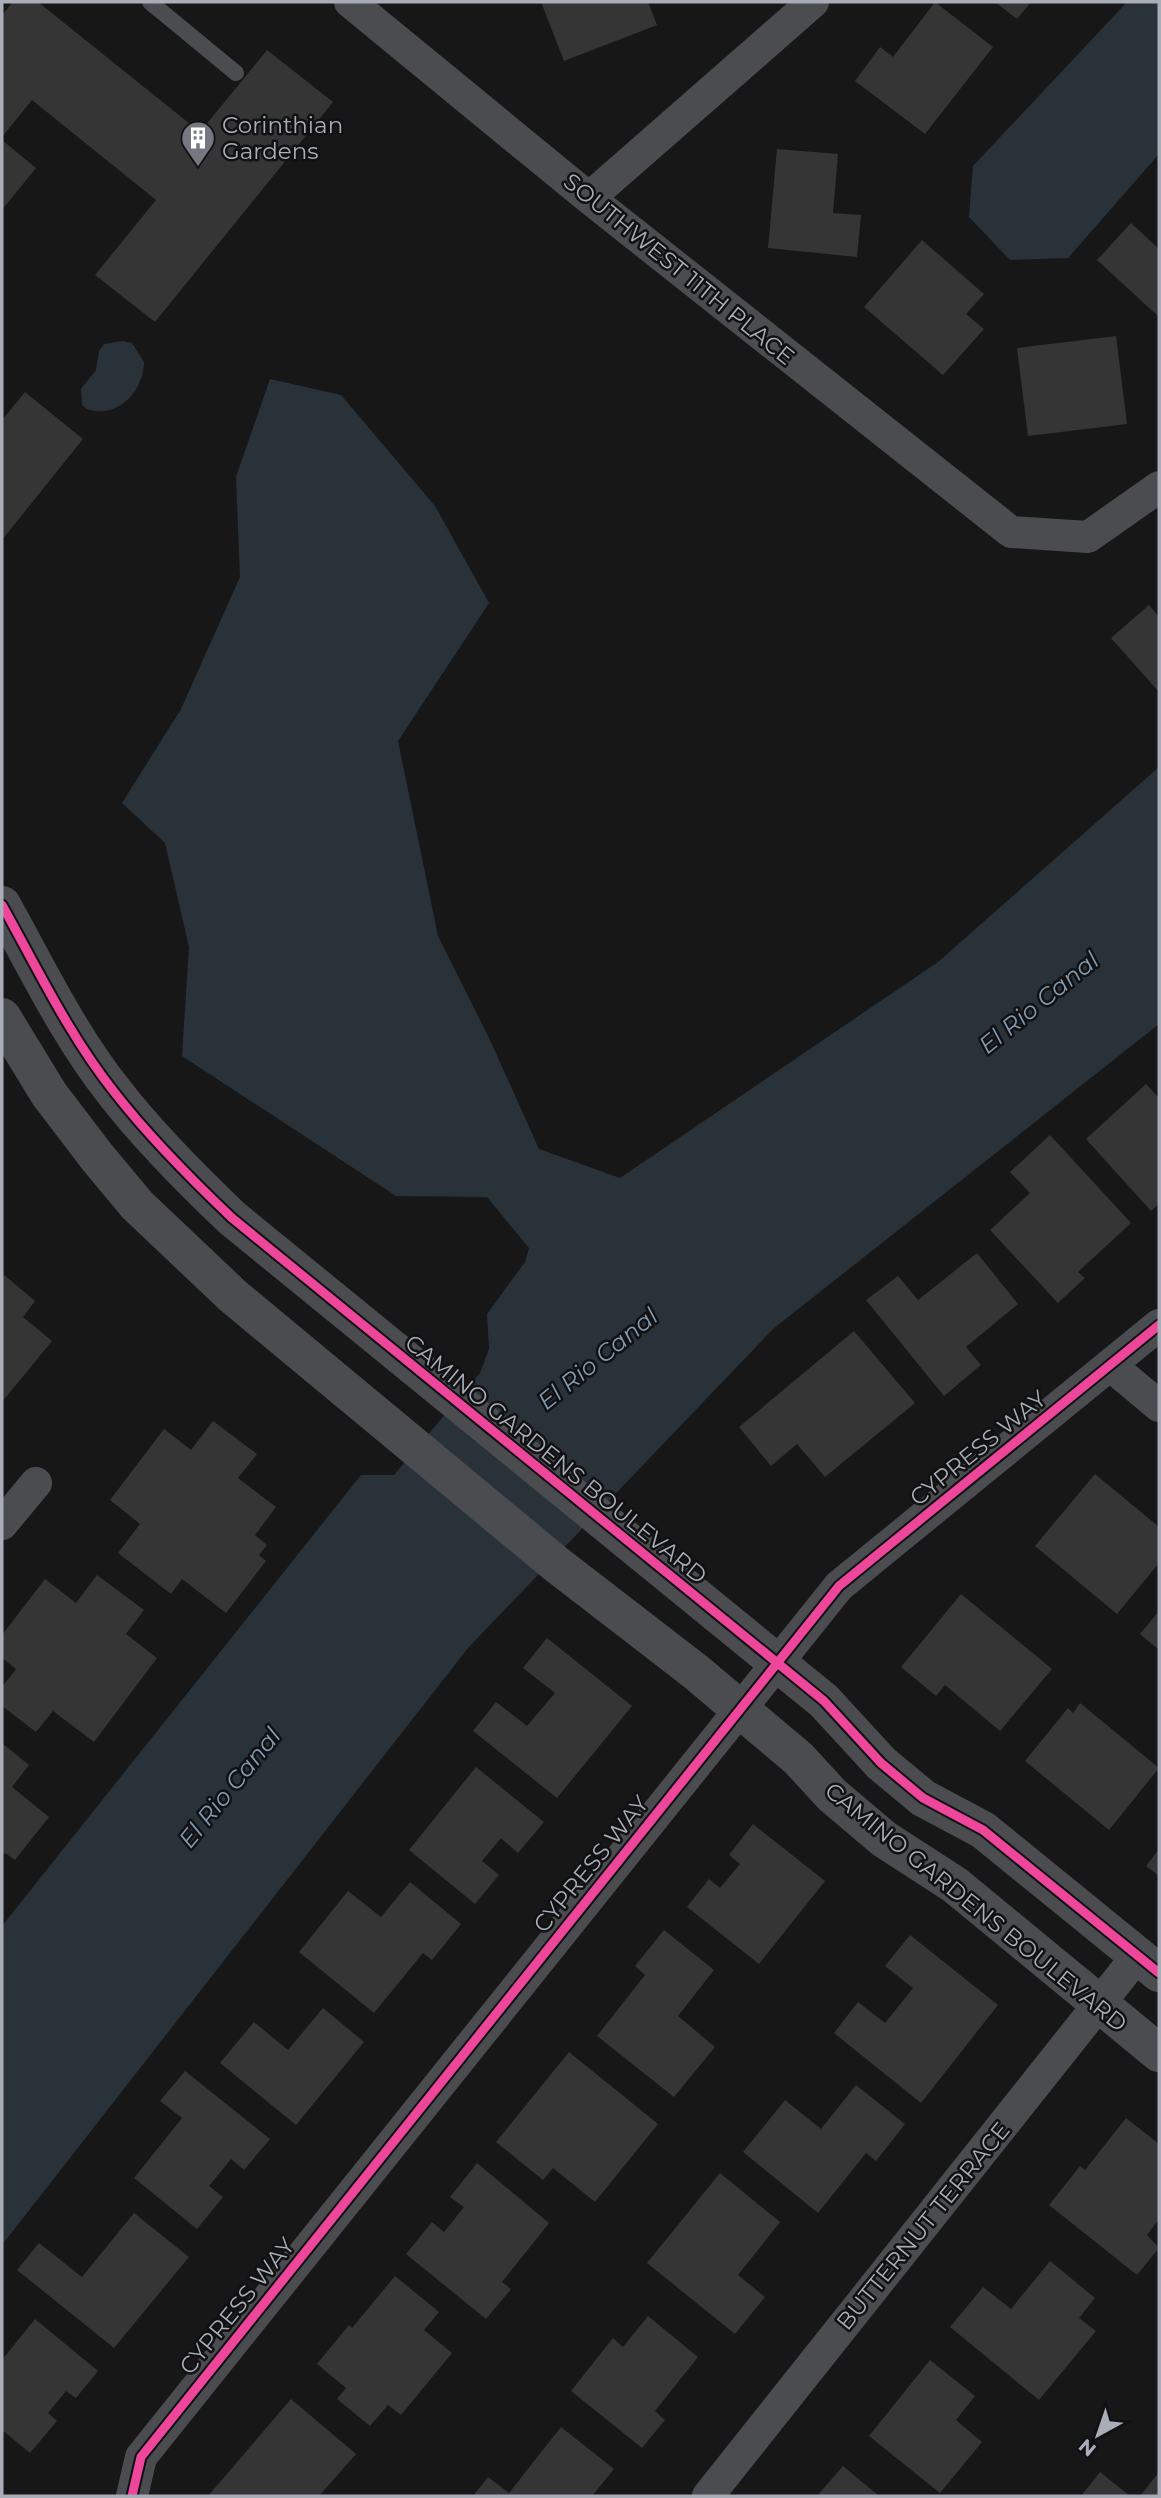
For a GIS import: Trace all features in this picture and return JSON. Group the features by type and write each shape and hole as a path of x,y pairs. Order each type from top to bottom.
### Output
{"street":[{"name":"SOUTHWEST 11TH PLACE","path":"350,2 589,198 1011,532 1088,537 1159,487"},
{"path":"589,198 813,2"},
{"name":"CAMINO GARDENS BOULEVARD","path":"2,905 65,1017 114,1092 189,1177 232,1218 824,1701 881,1763 923,1798 983,1830 1148,1964"},
{"name":"CAMINO GARDENS BOULEVARD","path":"2,1017 50,1094 97,1157 137,1205 192,1259 556,1564 800,1759 832,1796 884,1839 955,1885 1159,2053"},
{"path":"192,1259 232,1218"},
{"name":"CYPRESS WAY","path":"132,2496 141,2457 839,1586 1159,1325"},
{"path":"1111,1365 1159,1406"},
{"path":"2,1524 36,1483"},
{"name":"BUTTERNUT TERRACE","path":"708,2496 1100,2006 1148,1964"}],"lane":[{"path":"150,2 236,73"}],"water":[{"path":"1127,2 1159,2 1159,154 1068,258 1010,260 969,217 973,166"},
{"path":"123,341 132,343 144,362 139,383 134,392 119,406 109,410 87,409 82,405 81,389 96,370 99,351 104,344"},
{"name":"El Rio Canal","path":"270,379 341,395 435,506 489,603 398,741 438,936 490,1040 539,1149 620,1178 938,962 1159,767 1159,1024 773,1329 468,1648 2,2245 2,1926 361,1475 394,1475 480,1373 489,1349 487,1314 525,1262 529,1248 487,1197 396,1196 182,1056 189,947 165,843 122,803 181,709 240,577 236,477"}],"building":[{"name":"Corinthian Gardens","path":"13,2 38,2 200,132 267,50 333,102 155,322 95,275 156,200 32,100 2,137 2,15"},
{"path":"541,2 648,2 657,25 564,61"},
{"path":"935,2 993,47 925,134 855,81 880,47 893,57"},
{"path":"995,2 1031,2 1017,19"},
{"path":"2,140 36,168 2,210"},
{"path":"777,149 838,154 833,213 861,215 857,257 768,248"},
{"path":"1131,223 1159,249 1159,317 1097,260"},
{"path":"922,240 984,294 966,314 984,329 943,375 864,307"},
{"path":"1116,336 1127,424 1028,436 1017,348"},
{"path":"25,392 83,439 2,540 2,420"},
{"path":"1149,605 1159,617 1159,692 1111,638"},
{"path":"1146,1084 1159,1098 1159,1204 1151,1211 1086,1139"},
{"path":"1050,1135 1131,1223 1078,1272 1085,1278 1058,1303 990,1230 1030,1193 1010,1172"},
{"path":"977,1253 1018,1304 966,1347 981,1365 944,1396 866,1300 898,1276 918,1300"},
{"path":"2,1273 35,1301 23,1317 52,1341 2,1402"},
{"path":"854,1331 915,1403 825,1477 797,1444 771,1466 739,1427"},
{"path":"213,1421 257,1454 238,1478 276,1507 255,1535 267,1545 259,1555 266,1561 226,1613 182,1579 171,1594 118,1553 140,1524 110,1500 164,1429 191,1450"},
{"path":"1095,1474 1159,1527 1159,1563 1117,1614 1035,1546"},
{"path":"97,1575 144,1610 126,1634 157,1658 94,1742 53,1711 36,1732 2,1706 2,1687 16,1669 2,1658 2,1635 45,1579 76,1603"},
{"path":"961,1594 1052,1669 1000,1731 945,1685 936,1696 901,1667"},
{"path":"1159,1611 1159,1650 1140,1634"},
{"path":"547,1638 632,1706 557,1798 473,1731 496,1702 527,1726 555,1693 523,1668"},
{"path":"1080,1703 1159,1768 1109,1830 1025,1761 1068,1708 1073,1713"},
{"path":"2,1743 29,1765 12,1787 49,1817 15,1860 5,1853 2,1857"},
{"path":"476,1767 544,1822 518,1853 501,1838 482,1861 499,1875 475,1904 409,1850"},
{"path":"753,1824 825,1881 759,1964 687,1907 709,1879 720,1888 740,1864 729,1855"},
{"path":"1159,1849 1159,1876 1146,1866"},
{"path":"410,1882 461,1924 432,1960 423,1953 374,2013 299,1952 348,1891 381,1917"},
{"path":"664,1930 714,1970 678,2016 715,2047 674,2097 597,2036 645,1975 635,1966"},
{"path":"910,1935 998,2005 921,2103 834,2033 858,2002 885,2023 913,1988 885,1966"},
{"path":"323,2008 364,2042 296,2125 220,2063 254,2022 288,2050"},
{"path":"569,2052 658,2124 595,2202 553,2168 543,2180 496,2142"},
{"path":"185,2071 270,2139 244,2170 231,2159 209,2186 223,2197 197,2229 134,2178 182,2118 160,2101"},
{"path":"856,2085 905,2124 876,2161 866,2153 818,2213 743,2152 785,2100 821,2129"},
{"path":"1126,2118 1159,2144 1159,2219 1147,2235 1159,2248 1137,2275 1049,2205 1080,2166 1085,2170"},
{"path":"477,2163 549,2223 502,2282 511,2289 486,2319 406,2254 432,2222 444,2232 464,2207 450,2197"},
{"path":"720,2173 780,2222 738,2275 765,2297 735,2334 647,2263"},
{"path":"134,2213 189,2257 114,2348 17,2270 39,2243 82,2277"},
{"path":"1050,2261 1095,2298 1079,2318 1096,2331 1039,2400 950,2327 983,2287 1011,2309"},
{"path":"395,2276 439,2312 424,2330 452,2353 401,2415 388,2405 370,2426 337,2399 346,2388 317,2364 349,2325 352,2328"},
{"path":"648,2316 698,2357 655,2411 665,2420 642,2448 571,2391 613,2338 623,2347"},
{"path":"35,2319 98,2371 76,2398 66,2391 48,2413 57,2421 30,2453 2,2430 2,2360"},
{"path":"930,2360 975,2396 956,2420 982,2442 940,2493 869,2436"},
{"path":"291,2399 356,2454 319,2496 208,2496"},
{"path":"561,2427 614,2469 592,2496 473,2496 488,2477 509,2493"},
{"path":"843,2466 879,2496 817,2496"},
{"path":"1100,2472 1130,2496 1081,2496"},
{"path":"1159,2472 1159,2496 1140,2496"}],"cycle path":[{"path":"2,905 55,1002 99,1071 128,1110 232,1218 824,1701 881,1763 923,1798 983,1830 1159,1973"},
{"path":"132,2496 141,2457 839,1586 1159,1325"}],"place":[{"name":"Corinthian Gardens","path":"198,168"}]}
